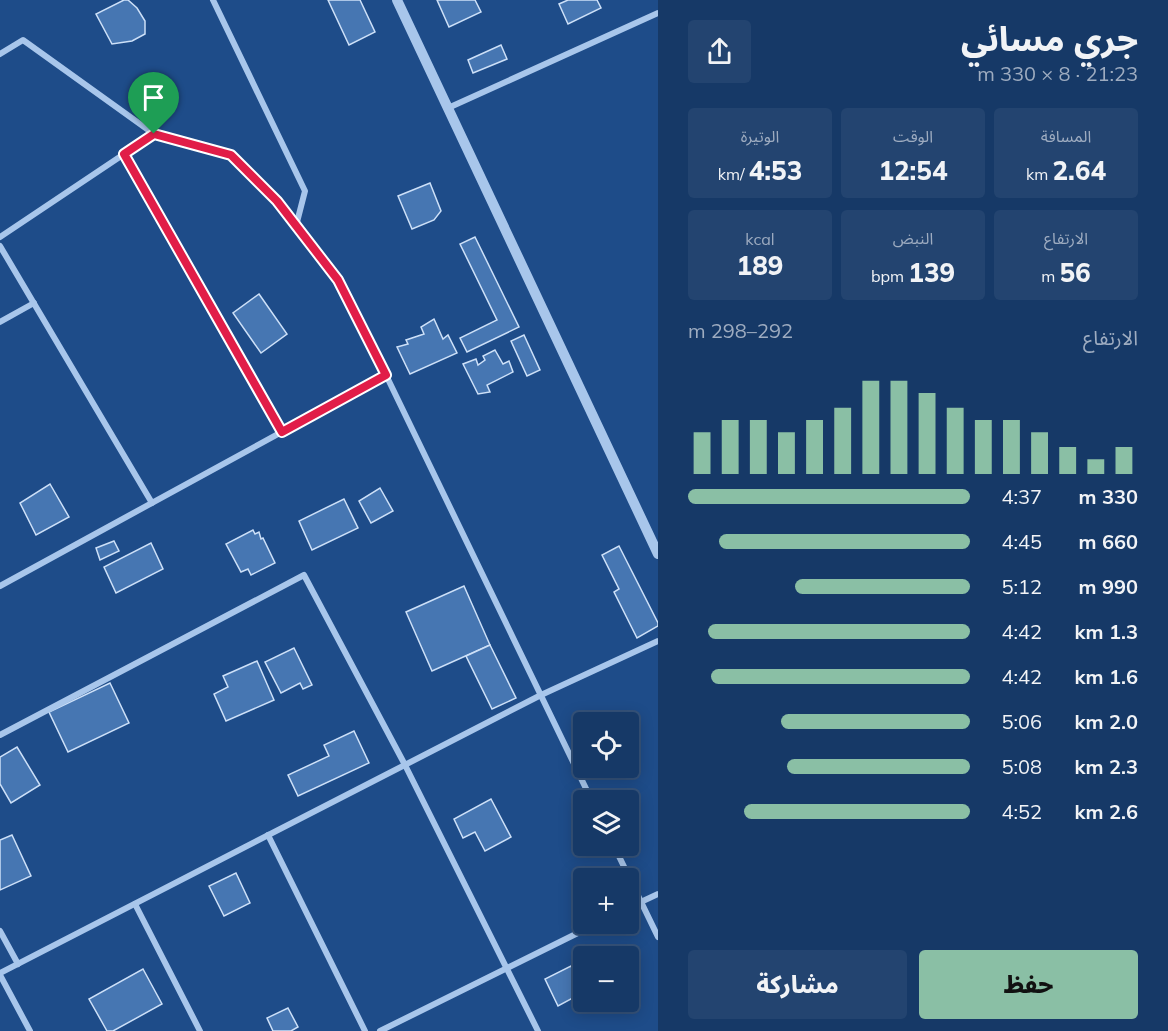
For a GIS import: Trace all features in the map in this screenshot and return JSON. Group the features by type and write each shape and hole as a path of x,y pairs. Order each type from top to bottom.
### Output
{"street":[{"path":"213,0 305,191 296,226"},
{"path":"397,0 658,554"},
{"path":"448,108 658,13"},
{"path":"0,54 23,40 154,134 231,155 277,201 338,280 587,790"},
{"path":"0,237 154,134"},
{"path":"124,154 282,432"},
{"path":"0,246 152,503"},
{"path":"0,322 34,303"},
{"path":"0,586 386,375"},
{"path":"0,735 304,575 405,765 538,1031"},
{"path":"30,1031 0,974 541,695 658,641"},
{"path":"268,835 365,1031"},
{"path":"619,856 658,937"},
{"path":"641,902 658,894"},
{"path":"135,904 200,1031"},
{"path":"0,931 18,964"},
{"path":"380,1031 576,934"}],"building":[{"path":"128,0 137,8 145,21 145,34 132,41 112,44 96,14"},
{"path":"328,0 360,0 375,32 349,45"},
{"path":"437,0 475,0 481,12 449,27"},
{"path":"568,0 597,0 601,8 568,24 559,4"},
{"path":"501,45 507,59 473,73 468,60"},
{"path":"430,183 441,211 434,220 412,229 398,196"},
{"path":"475,237 519,327 467,352 460,338 497,320 460,244"},
{"path":"259,294 287,334 261,353 233,313"},
{"path":"434,319 443,339 448,335 457,353 410,374 397,347 408,344 406,340 424,334 421,327"},
{"path":"524,335 540,370 527,376 511,341"},
{"path":"495,350 503,364 509,361 513,372 487,385 490,392 478,394 463,364 476,359 478,365 485,360 483,356"},
{"path":"50,484 69,517 36,535 20,503"},
{"path":"380,488 393,511 371,523 359,501"},
{"path":"344,499 358,528 312,550 299,521"},
{"path":"253,530 255,534 259,532 261,539 263,538 275,563 251,575 248,569 241,572 226,544"},
{"path":"114,541 119,551 100,560 96,548"},
{"path":"151,543 163,569 116,593 104,567"},
{"path":"619,546 658,623 658,626 637,638 614,592 619,589 602,555"},
{"path":"464,586 490,645 432,671 406,612"},
{"path":"490,645 516,698 492,709 466,656"},
{"path":"294,648 312,685 303,689 300,683 281,693 265,662"},
{"path":"257,661 274,700 226,721 214,694 228,687 223,676"},
{"path":"110,683 129,723 68,752 49,712"},
{"path":"354,731 369,763 298,796 288,775 329,756 324,745"},
{"path":"17,747 40,785 11,803 0,784 0,757"},
{"path":"491,799 511,837 485,851 475,832 463,838 454,819"},
{"path":"12,835 31,876 0,890 0,840"},
{"path":"236,873 250,903 224,916 209,886"},
{"path":"571,966 573,998 558,1006 545,979"},
{"path":"143,969 162,1004 113,1031 107,1031 89,999"},
{"path":"288,1008 298,1027 291,1031 273,1031 267,1018"}],"route":[{"path":"154,134 231,155 277,201 338,280 386,375 282,432 124,154 154,134"}]}
